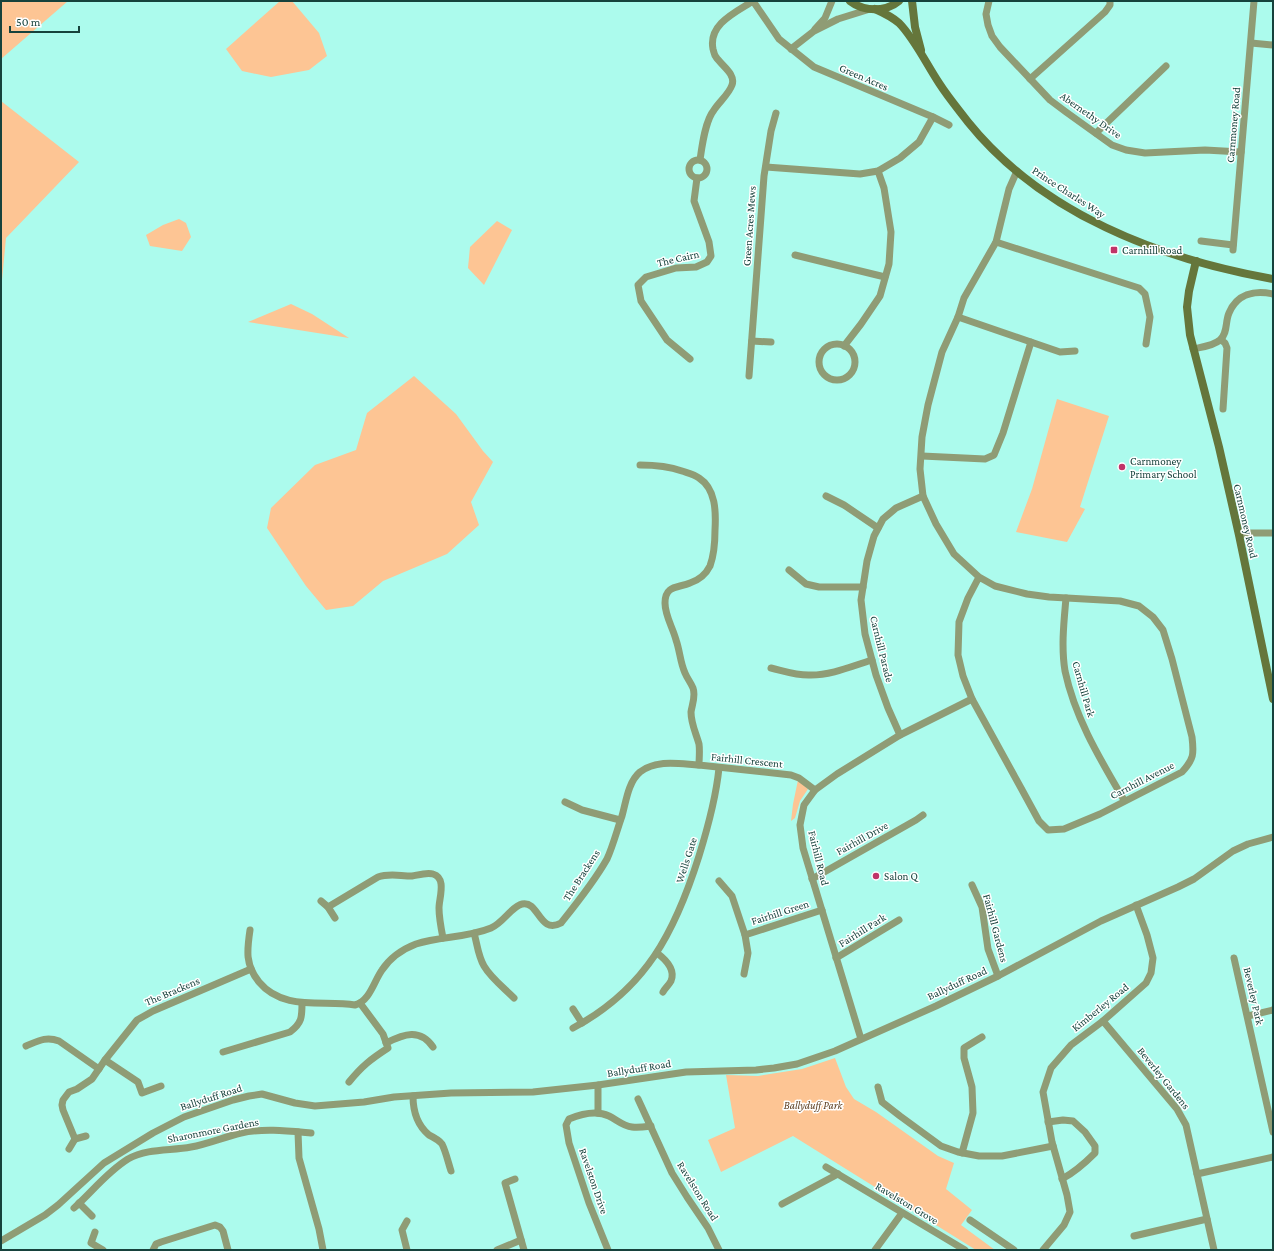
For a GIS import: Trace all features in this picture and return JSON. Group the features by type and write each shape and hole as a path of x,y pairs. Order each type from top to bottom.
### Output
{"street":[{"path":"700,160 705,130 712,111 733,84 732,76 715,56 712,42 717,28 728,16 753,1"},
{"name":"Green Acres","path":"753,1 779,39 814,67 949,125"},
{"path":"791,49 814,31 825,18 832,1"},
{"name":"Prince Charles Way","path":"850,1 861,7 873,9 888,15 898,23 924,58 940,85 970,125 1002,159 1035,185 1090,220 1123,236 1196,261 1229,270 1273,279"},
{"path":"814,31 838,20 873,9 886,8 899,1"},
{"name":"Prince Charles Way","path":"912,1 915,27 924,58"},
{"name":"Abernethy Drive","path":"989,1 986,14 988,25 992,36 1000,47 1050,100 1112,145 1138,152 1160,153 1204,150 1241,152"},
{"path":"1030,79 1105,12 1110,5 1110,1"},
{"name":"Carnmoney Road","path":"1201,241 1233,247 1254,1"},
{"path":"1251,43 1273,45"},
{"path":"1096,134 1166,66"},
{"name":"Green Acres Mews","path":"749,376 764,176 771,130 776,113"},
{"path":"766,167 860,174 878,171 900,158 919,142 933,117"},
{"path":"700,160 707,165 707,172 703,176 697,178 692,176 689,168 692,162 700,160"},
{"path":"844,346 880,296 889,264 891,232 884,188 878,171"},
{"path":"979,577 954,554 936,524 923,496 921,475 922,436 930,397 942,352 958,317 964,298 996,242 1009,189 1017,171"},
{"name":"The Cairn","path":"690,359 667,340 641,301 638,285 646,277 676,268 696,267 707,262 711,256 709,242 694,201 697,178"},
{"path":"996,242 1138,288 1146,294 1150,317 1146,344"},
{"path":"795,255 885,277"},
{"name":"Carnmoney Road","path":"1196,261 1189,291 1187,307 1188,321 1193,349 1219,447 1239,535 1273,699"},
{"path":"1193,349 1221,340 1225,333 1228,314 1241,298 1250,293 1263,291 1273,294"},
{"path":"958,317 1060,352 1075,351"},
{"path":"1221,340 1225,343 1227,348 1223,409"},
{"path":"752,341 771,342"},
{"path":"922,456 985,459 994,455 1003,433 1031,342"},
{"path":"833,345 844,346 853,354 854,365 852,371 844,378 838,380 832,379 823,373 820,368 820,356 827,347 833,345"},
{"name":"Fairhill Crescent","path":"640,466 658,465 692,474 700,478 706,485 711,492 714,503 716,515 715,536 713,558 709,567 698,580 690,584 671,589 666,594 665,602 666,613 676,641 683,669 694,690 691,717 699,744 699,766 791,775 799,778 815,790"},
{"path":"826,496 844,505 878,528"},
{"name":"Carnhill Parade","path":"900,735 876,675 865,634 861,600 866,561 874,536 883,519 896,508 923,496"},
{"path":"1239,535 1251,533 1273,533"},
{"path":"789,570 806,584 820,587 863,587"},
{"name":"Carnhill Avenue","path":"979,577 995,586 1027,594 1120,601 1139,606 1153,616 1163,630 1192,737 1194,748 1191,762 1182,772 1169,780 1124,800 1100,814 1064,829 1048,830 1040,821 972,699 963,676 958,655 959,622 968,598 979,577"},
{"name":"Carnhill Park","path":"1066,598 1063,639 1065,670 1073,698 1091,741 1124,800"},
{"path":"771,668 811,676 838,671 872,660"},
{"name":"Fairhill Road","path":"861,1039 803,848 800,825 804,805 815,790 837,774 900,735 972,699"},
{"name":"The Brackens","path":"360,1004 367,996 382,968 392,958 405,949 417,944 488,929 500,924 516,907 521,904 527,904 532,907 546,924 556,926 561,923 595,878 607,858 633,780 640,773 655,764 664,763 699,766"},
{"name":"Wells Gate","path":"573,1028 610,1005 624,992 646,968 670,931 692,876 710,818 717,791 719,768"},
{"path":"565,802 582,810 620,820"},
{"name":"Fairhill Drive","path":"812,879 916,820 923,814"},
{"name":"Ballyduff Road","path":"1,1241 45,1215 104,1163 153,1133 184,1117 233,1100 255,1095 262,1094 294,1103 315,1106 364,1102 394,1097 451,1093 533,1092 598,1085 686,1072 774,1068 797,1064 817,1058 936,1006 998,976 1101,921 1194,879 1233,851 1248,844 1273,837"},
{"path":"328,907 385,874 410,876 434,874 439,878 441,885 439,906 443,938"},
{"path":"720,881 732,896 745,935 748,953 744,974"},
{"name":"Fairhill Gardens","path":"972,885 982,907 988,949 998,976"},
{"path":"321,902 328,907 335,918"},
{"name":"Kimberley Road","path":"1043,1250 1064,1225 1070,1212 1053,1146 1043,1092 1051,1068 1071,1045 1103,1021 1146,983 1151,973 1153,958 1147,934 1136,905"},
{"name":"Fairhill Green","path":"745,935 822,910"},
{"name":"Fairhill Park","path":"836,958 899,920"},
{"path":"250,930 248,948 251,969 262,986 283,999 302,1003 360,1004 363,1010 378,1026 383,1034 388,1048 362,1066 349,1082"},
{"path":"474,933 478,952 483,965 514,998"},
{"path":"657,953 670,965 672,973 672,980 663,992"},
{"name":"Beverley Park","path":"1234,958 1273,1132"},
{"name":"The Brackens","path":"75,1139 63,1110 63,1100 69,1092 77,1089 92,1079 134,1024 144,1015 251,969"},
{"path":"223,1052 290,1032 301,1021 302,1003"},
{"path":"573,1009 582,1023"},
{"path":"1248,1016 1273,1010"},
{"name":"Beverley Gardens","path":"1103,1021 1178,1109 1186,1125 1214,1250"},
{"path":"386,1043 406,1035 414,1034 423,1036 429,1040 433,1047"},
{"path":"962,1153 973,1113 972,1087 964,1058 964,1048 982,1037"},
{"path":"26,1046 46,1038 52,1038 59,1041 99,1069"},
{"path":"105,1060 138,1082 142,1093 161,1086"},
{"path":"598,1085 598,1113 608,1115 626,1126 633,1128 651,1126"},
{"path":"878,1087 882,1102 941,1146 962,1153 979,1156 1002,1156 1053,1146"},
{"path":"413,1096 413,1109 421,1126 428,1134 441,1143 451,1171"},
{"name":"Ravelston Road","path":"638,1099 672,1173 708,1228 719,1250"},
{"name":"Ravelston Drive","path":"598,1113 577,1115 569,1119 566,1125 569,1143 589,1203 608,1250"},
{"path":"1048,1122 1063,1120 1073,1121 1085,1132 1095,1146 1095,1153 1074,1172 1062,1179"},
{"name":"Sharonmore Gardens","path":"92,1216 76,1206 112,1171 128,1160 143,1153 192,1147 242,1133 257,1131 312,1133"},
{"path":"298,1132 299,1158 320,1229 324,1250"},
{"path":"69,1149 75,1139 86,1136"},
{"path":"1197,1174 1273,1157"},
{"name":"Ravelston Grove","path":"826,1167 965,1250"},
{"path":"782,1204 838,1174"},
{"path":"514,1179 505,1183 524,1250"},
{"path":"874,1250 902,1213"},
{"path":"1134,1236 1207,1219"},
{"path":"970,1220 1014,1250"},
{"path":"407,1221 402,1230 407,1250"},
{"path":"153,1250 156,1244 215,1225 220,1227 223,1231 228,1250"},
{"path":"95,1232 91,1243 103,1250"},
{"path":"497,1250 521,1240"}],"green space":[{"path":"1,1 68,1 1,59"},
{"path":"280,1 292,1 319,33 327,56 309,70 271,77 242,71 226,49"},
{"path":"1,101 79,162 6,238 1,291"},
{"path":"179,219 186,223 191,237 182,251 150,246 146,235 163,225"},
{"path":"497,221 512,230 484,285 468,268 470,247"},
{"path":"291,304 312,314 349,338 248,322"},
{"path":"414,376 456,414 483,451 493,462 471,502 479,525 447,554 383,581 353,606 326,610 306,586 267,528 271,508 315,465 356,450 367,413"},
{"path":"1057,399 1109,416 1080,507 1085,509 1067,542 1016,532 1032,489"},
{"path":"798,780 808,789 800,801 795,818 791,821 793,804"},
{"name":"Ballyduff Park","path":"835,1058 846,1087 854,1099 876,1112 938,1156 954,1163 946,1189 972,1210 961,1225 995,1250 976,1250 793,1136 721,1172 708,1140 735,1128 726,1075 758,1076 802,1069"}],"place":[{"name":"Carnhill Road","path":"1114,250"},
{"name":"Carnmoney Primary School","path":"1122,467"},
{"name":"Salon Q","path":"876,876"}]}
